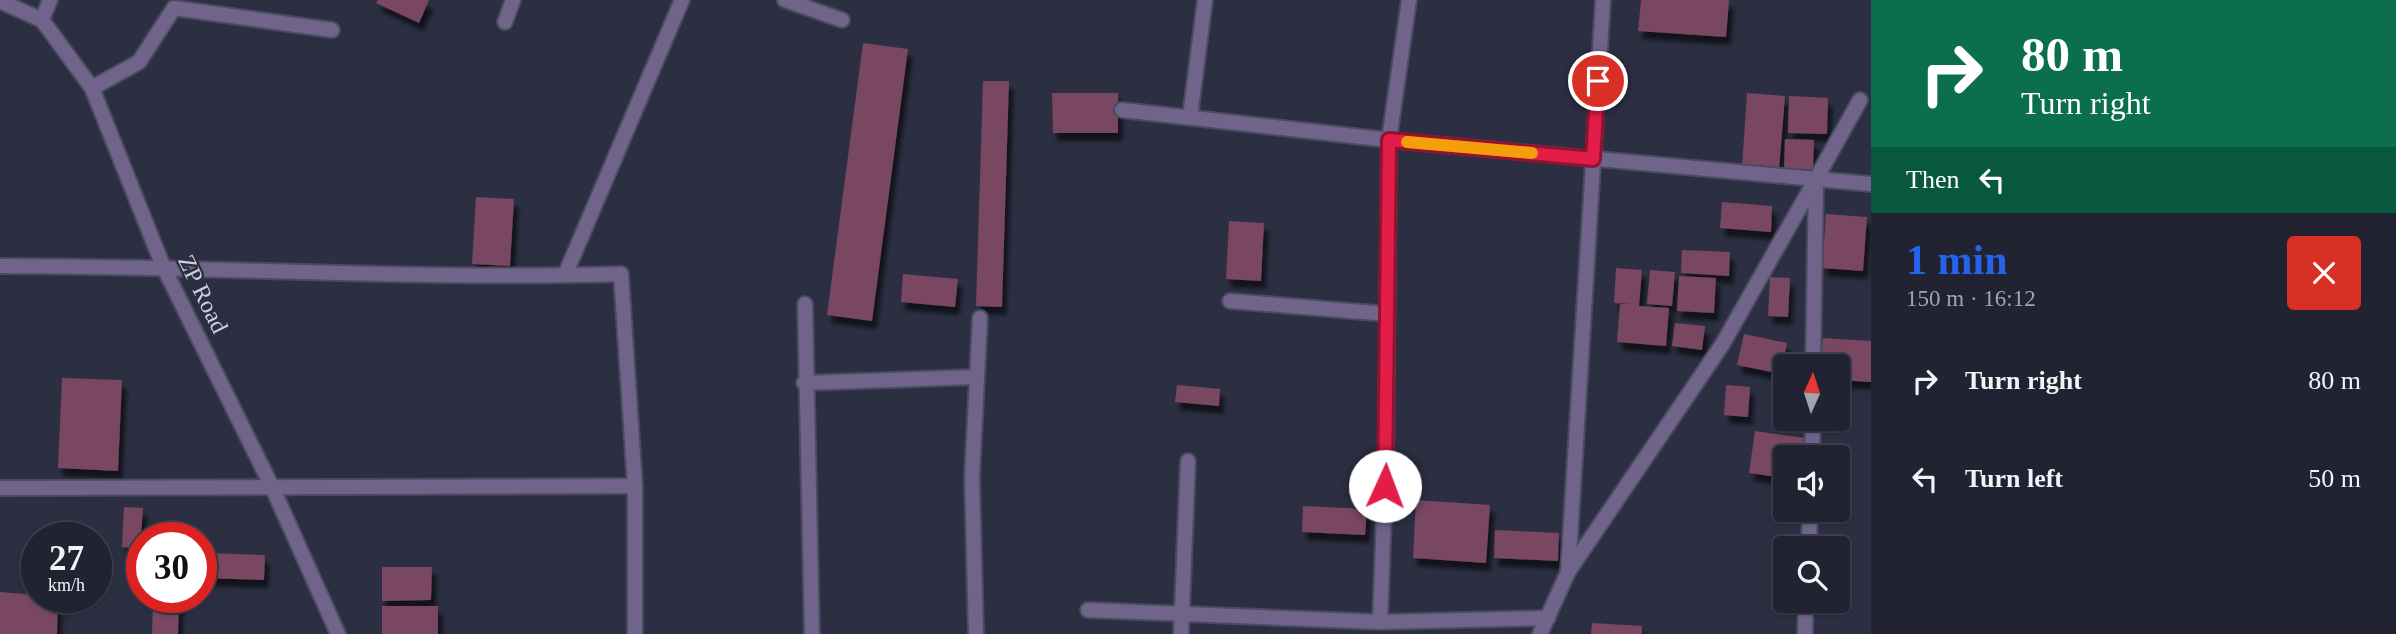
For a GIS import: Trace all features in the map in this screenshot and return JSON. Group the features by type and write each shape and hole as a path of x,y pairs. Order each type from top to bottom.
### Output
{"street":[{"path":"0,1 43,20 50,0"},
{"path":"505,22 513,0"},
{"path":"565,275 682,0"},
{"path":"785,0 842,20"},
{"path":"1190,117 1205,0"},
{"path":"1380,622 1389,140 1409,0"},
{"path":"1568,572 1603,0"},
{"path":"92,88 139,62 174,8 332,30"},
{"name":"ZP Road","path":"43,20 92,88 163,266 272,489 338,634"},
{"path":"1540,634 1568,572 1723,345 1860,100"},
{"path":"1122,110 1389,140 1871,184"},
{"path":"1813,354 1816,178"},
{"path":"0,266 163,266 484,277 621,274 635,486 635,634"},
{"path":"1230,301 1387,314"},
{"path":"805,304 804,383 812,634"},
{"path":"976,634 972,477 980,318"},
{"path":"804,383 975,377"},
{"path":"1181,634 1188,461"},
{"path":"0,488 635,486"},
{"path":"1088,610 1380,622 1548,618"},
{"path":"1805,634 1806,613"}],"building":[{"path":"378,0 429,0 419,23 376,3"},
{"path":"1641,0 1729,0 1726,37 1638,31"},
{"path":"863,43 908,49 872,321 827,315"},
{"path":"983,81 1009,81 1002,307 976,306"},
{"path":"1052,93 1118,93 1118,133 1053,133"},
{"path":"1747,93 1785,96 1779,170 1742,167"},
{"path":"1789,96 1828,98 1827,134 1788,133"},
{"path":"1785,139 1814,140 1813,171 1784,170"},
{"path":"476,197 514,199 510,266 472,264"},
{"path":"1722,202 1772,206 1771,232 1720,228"},
{"path":"1826,214 1867,217 1863,271 1822,268"},
{"path":"1229,221 1264,223 1261,281 1226,279"},
{"path":"1682,250 1730,252 1729,276 1681,273"},
{"path":"1616,268 1642,270 1639,306 1669,308 1666,346 1617,342 1620,304 1632,304 1614,303"},
{"path":"1650,270 1675,272 1672,306 1647,304"},
{"path":"903,274 958,279 955,307 901,302"},
{"path":"1679,276 1716,278 1714,313 1677,311"},
{"path":"1770,277 1790,278 1788,317 1768,316"},
{"path":"1675,323 1705,326 1702,350 1672,346"},
{"path":"1744,334 1787,343 1785,354 1773,354 1773,372 1737,365"},
{"path":"1823,338 1871,341 1871,382 1850,381 1850,354 1821,354"},
{"path":"62,378 122,380 118,471 58,468"},
{"path":"1177,385 1220,389 1219,406 1175,402"},
{"path":"1726,385 1750,387 1748,417 1724,415"},
{"path":"1755,431 1805,438 1804,445 1773,445 1773,476 1749,473"},
{"path":"1416,500 1490,505 1486,563 1413,558"},
{"path":"1303,506 1367,509 1365,535 1302,532"},
{"path":"124,507 143,508 142,522 126,522 126,547 122,547"},
{"path":"1495,530 1559,533 1558,561 1494,558"},
{"path":"217,554 265,555 264,580 217,579"},
{"path":"382,567 432,567 431,600 382,601"},
{"path":"0,592 21,594 21,613 58,613 57,634 0,634"},
{"path":"382,606 438,606 438,634 382,634"},
{"path":"153,613 179,613 178,634 152,634"},
{"path":"1592,623 1642,626 1642,634 1591,634"}],"slow traffic":[{"path":"1407,142 1532,153"}],"route":[{"path":"1385,486 1389,140 1593,159 1598,81"}]}
